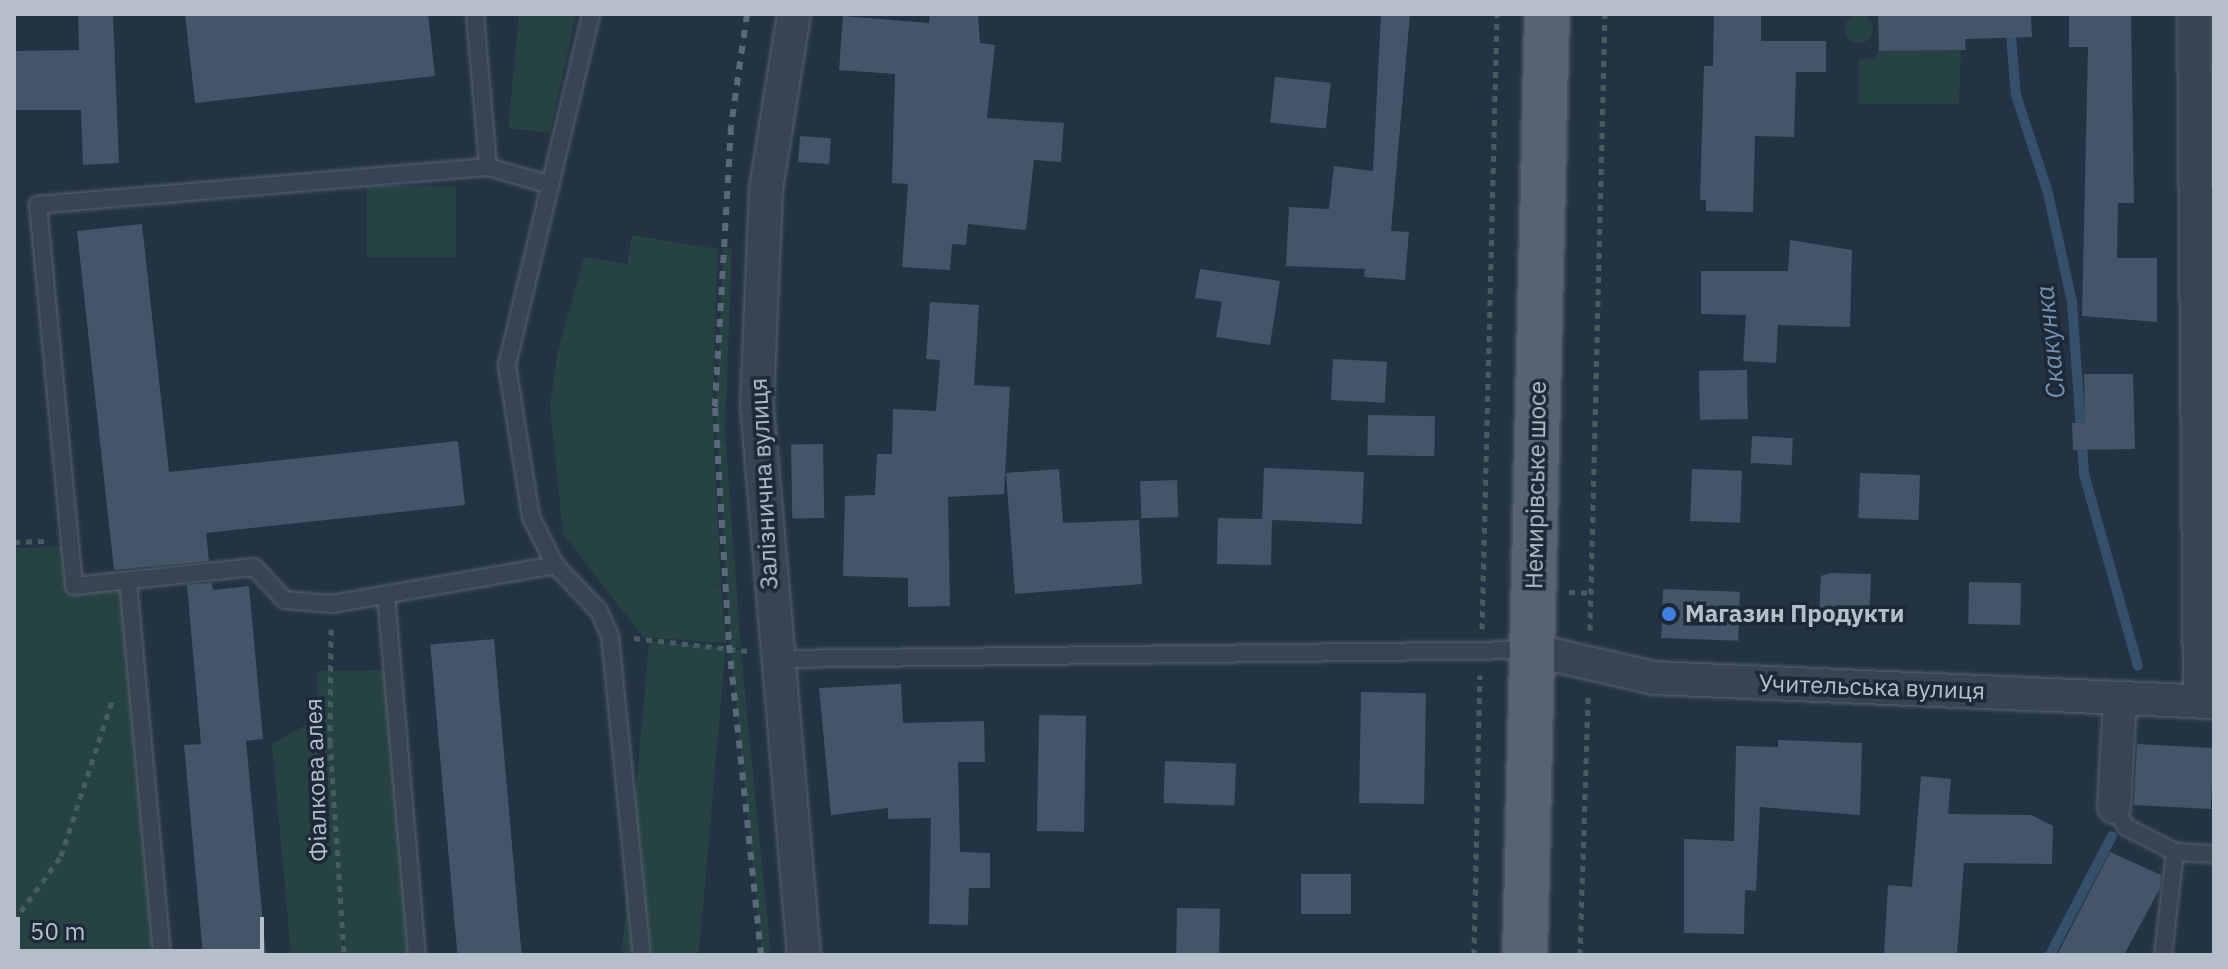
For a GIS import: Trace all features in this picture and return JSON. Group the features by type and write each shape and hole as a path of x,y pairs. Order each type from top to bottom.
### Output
{"main road":[{"name":"Немирівське шосе","path":"1525,955 1547,14"}],"street":[{"name":"Залізнична вулиця","path":"794,14 766,189 757,406 775,659 804,955"},
{"path":"2194,14 2207,702"},
{"name":"Учительська вулиця","path":"1532,650 1654,678 2207,702"},
{"path":"2114,807 2120,698"}],"lane":[{"path":"475,14 488,167"},
{"path":"591,14 507,365 531,517 555,565 599,611 610,636 642,955"},
{"path":"551,185 488,167 38,205 74,586 254,567 285,600 332,604 555,565"},
{"path":"128,581 162,955"},
{"path":"386,595 417,955"},
{"path":"775,659 1532,650"},
{"path":"2114,807 2126,827 2175,852 2214,854"},
{"path":"2163,955 2175,852"}],"path":[{"path":"1474,955 1497,14"},
{"path":"1580,955 1605,14"},
{"path":"1483,592 1496,592"},
{"path":"1568,592 1592,593"},
{"name":"Фіалкова алея","path":"332,604 330,742 344,955"},
{"path":"610,636 729,645 775,659"},
{"path":"14,921 61,856 87,788 104,721 135,652"}],"green space":[{"path":"519,14 576,14 550,133 508,128"},
{"path":"1859,15 1869,19 1873,29 1869,39 1859,43 1849,39 1845,29 1849,19"},
{"path":"1961,50 1959,104 1858,104 1859,59 1876,59 1879,51"},
{"path":"367,186 456,186 456,257 367,257"},
{"path":"632,235 718,249 712,407 721,586 713,584 721,588 726,643 643,637 563,534 550,406 557,354 584,257 627,264"},
{"path":"723,248 732,249 725,432 741,648 730,645 716,420"},
{"path":"63,546 68,592 124,587 158,955 14,955 14,548"},
{"path":"649,641 726,648 699,955 622,955"},
{"path":"730,648 741,651 771,955 762,955"},
{"path":"386,670 414,955 345,955 338,883 344,955 291,955 272,744 318,718 317,671"}],"building":[{"path":"78,14 113,14 119,163 83,165 81,110 14,110 14,51 79,50"},
{"path":"185,14 428,14 435,76 195,103"},
{"path":"930,14 978,14 980,43 995,45 987,118 1064,123 1061,162 1034,160 1026,230 968,224 966,245 952,244 950,270 902,267 908,184 892,183 895,74 839,70 843,16 929,23"},
{"path":"1381,14 1410,14 1391,231 1409,232 1405,280 1364,277 1365,269 1286,266 1289,207 1329,209 1334,166 1373,171"},
{"path":"1714,14 1761,14 1761,41 1826,41 1826,72 1796,72 1794,137 1755,136 1753,212 1706,211 1706,200 1700,200 1704,66 1713,66"},
{"path":"1878,14 2031,14 2032,37 1965,39 1966,50 1879,51"},
{"path":"2069,14 2131,14 2134,203 2118,203 2117,258 2157,258 2157,322 2082,316 2088,47 2069,47"},
{"path":"1275,77 1331,83 1326,129 1270,123"},
{"path":"800,136 831,138 829,164 798,162"},
{"path":"142,224 169,472 458,441 465,505 206,533 209,561 114,570 77,231"},
{"path":"1790,240 1852,250 1850,327 1778,325 1776,363 1743,361 1746,315 1701,314 1701,271 1788,271"},
{"path":"1200,269 1280,281 1270,345 1216,337 1222,302 1195,298"},
{"path":"930,302 979,305 974,385 1010,387 1004,494 948,497 950,606 908,607 908,578 843,576 845,496 875,495 877,454 892,454 893,409 936,411 940,360 926,359"},
{"path":"1333,359 1387,362 1385,403 1331,400"},
{"path":"1747,370 1748,419 1700,420 1699,371"},
{"path":"2084,374 2133,374 2135,449 2073,450 2072,423 2085,423"},
{"path":"1368,415 1435,416 1434,456 1367,455"},
{"path":"1752,436 1793,438 1792,465 1751,463"},
{"path":"823,444 824,518 792,519 791,445"},
{"path":"1264,468 1364,472 1362,524 1272,520 1271,565 1217,564 1218,518 1262,519"},
{"path":"1059,469 1063,523 1139,520 1142,584 1015,594 1006,473"},
{"path":"1692,469 1742,471 1740,523 1690,521"},
{"path":"1860,473 1920,475 1918,520 1858,518"},
{"path":"1177,480 1178,517 1141,518 1140,481"},
{"path":"1830,573 1871,574 1869,623 1831,621 1831,614 1819,613 1821,576"},
{"path":"1969,582 2021,583 2020,625 1968,624"},
{"path":"212,583 213,590 249,586 263,739 246,741 266,955 203,955 184,745 201,744 187,585"},
{"path":"1663,589 1740,592 1738,641 1661,638"},
{"path":"494,639 522,955 457,955 430,645"},
{"path":"901,684 903,723 984,721 985,762 958,762 960,852 990,853 990,888 969,888 968,925 929,924 931,818 888,819 888,808 831,815 819,688"},
{"path":"1361,692 1426,693 1424,804 1359,803"},
{"path":"1039,715 1086,716 1084,832 1037,831"},
{"path":"1778,740 1862,743 1860,815 1760,807 1756,891 1745,890 1744,934 1684,933 1684,839 1734,841 1736,746 1778,747"},
{"path":"2137,744 2214,748 2211,809 2134,805"},
{"path":"1165,761 1236,763 1234,805 1164,803"},
{"path":"1921,776 1951,779 1948,814 2031,815 2053,826 2052,864 1964,863 1957,955 1884,955 1888,885 1912,887"},
{"path":"2110,852 2161,875 2160,888 2124,955 2057,955"},
{"path":"1301,874 1351,874 1351,914 1301,914"},
{"path":"1177,908 1220,909 1219,955 1176,955"}],"waterway":[{"name":"Скакунка","path":"2009,14 2016,95 2048,193 2072,302 2084,474 2138,666"},
{"name":"Скакунка","path":"2050,955 2112,836"}],"railway":[{"path":"747,14 731,127 715,408 729,645 761,955"}],"place":[{"name":"Магазин Продукти","path":"1669,614"}]}
